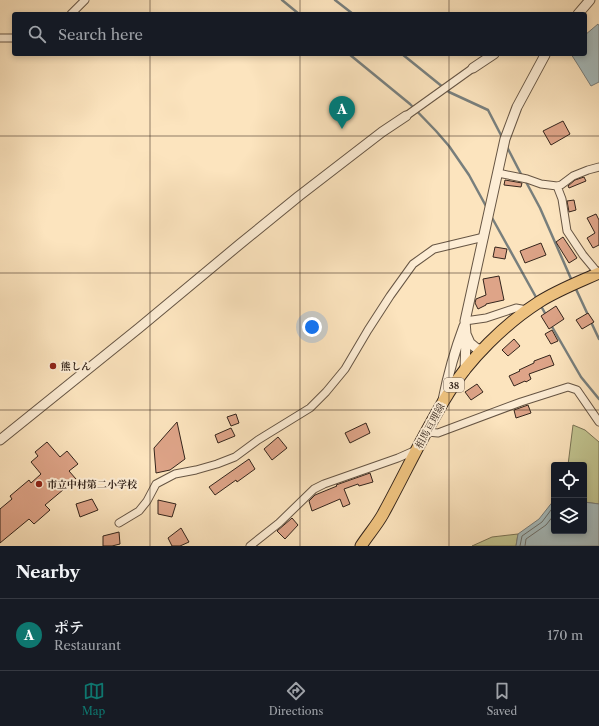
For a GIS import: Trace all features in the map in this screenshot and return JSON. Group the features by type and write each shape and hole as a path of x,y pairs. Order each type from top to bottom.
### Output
{"main road":[{"name":"相馬亘理線","path":"361,546 382,515 442,403 470,364 483,350 527,310 568,286 599,273"}],"street":[{"path":"74,12 85,0"},
{"path":"580,12 590,0"},
{"path":"0,38 12,38"},
{"path":"0,440 293,201 382,132 491,56"},
{"path":"442,403 446,382 458,340 466,321 506,139 517,107 543,56"},
{"path":"498,173 527,179 541,184 558,186 572,176 599,167"},
{"path":"558,186 568,231 584,255 599,273"},
{"path":"119,523 139,511 147,501 156,484 175,474 217,464 235,456 310,408 326,392 345,369 390,296 413,264 434,249 484,237"},
{"path":"466,321 486,318 516,308 527,310"},
{"path":"464,371 466,321"},
{"path":"466,334 470,343 476,348 483,350"},
{"path":"427,432 438,433 521,402 568,387 577,390 599,422"},
{"path":"250,546 279,523 314,489 416,450"}],"green space":[{"path":"573,425 585,430 599,442 599,504 587,502 587,462 568,462"},
{"path":"518,534 516,546 472,546 492,537"}],"water":[{"path":"598,24 599,82 591,86 572,56 587,56 587,33"},
{"path":"587,502 599,504 599,546 516,546 518,534 539,519 551,504 551,534 587,534"}],"building":[{"path":"563,121 570,134 551,145 543,131"},
{"path":"584,177 586,181 569,188 568,186 575,180"},
{"path":"505,180 522,183 521,187 504,185"},
{"path":"574,200 576,210 569,212 567,201"},
{"path":"596,214 599,220 599,245 593,248 587,238 595,233 587,218"},
{"path":"563,237 577,258 569,263 556,242"},
{"path":"541,243 546,255 525,263 520,251"},
{"path":"495,247 507,249 505,259 493,257"},
{"path":"499,276 504,300 486,304 478,309 475,303 476,299 486,295 483,279"},
{"path":"556,306 564,319 549,329 541,316"},
{"path":"588,313 594,322 582,329 576,320"},
{"path":"552,330 558,341 551,344 545,334"},
{"path":"514,339 520,346 508,356 502,350"},
{"path":"550,355 554,365 529,374 531,379 514,386 509,376 534,363 534,361"},
{"path":"477,384 483,392 471,400 465,392"},
{"path":"528,405 531,413 516,418 514,410"},
{"path":"236,414 239,423 231,426 227,417"},
{"path":"177,422 185,459 170,470 156,473 154,448"},
{"path":"366,423 370,433 350,443 345,433"},
{"path":"231,428 235,436 218,443 215,435"},
{"path":"278,437 287,448 272,460 264,449"},
{"path":"47,442 60,457 67,451 78,464 69,471 76,479 45,505 50,510 34,524 29,519 0,543 0,509 12,499 10,496 29,480 31,483 41,474 31,462 38,456 35,452"},
{"path":"249,459 255,469 215,495 209,487"},
{"path":"370,473 373,482 359,486 358,484 344,489 350,504 343,507 340,499 312,511 309,501 315,495 337,486 336,485"},
{"path":"92,499 98,510 80,517 76,504"},
{"path":"158,500 176,504 172,517 158,514"},
{"path":"292,518 298,525 285,539 277,531"},
{"path":"181,528 189,542 180,546 172,546 168,538"},
{"path":"119,532 120,544 103,546 103,536"}],"waterway":[{"path":"282,0 297,12"},
{"path":"335,0 350,12"},
{"path":"351,56 410,104 436,131 449,146 469,175 487,208"},
{"path":"404,56 449,92 488,110 503,139"},
{"path":"506,145 522,176"},
{"path":"525,180 540,208 572,281"},
{"path":"491,216 537,299"},
{"path":"575,287 588,315"},
{"path":"541,306 546,315"},
{"path":"591,322 599,339"},
{"path":"551,325 581,377 599,399"}],"place":[{"name":"ポテ","path":"342,129"},
{"name":"熊しん","path":"53,366"},
{"name":"市立中村第二小学校","path":"39,484"}]}
